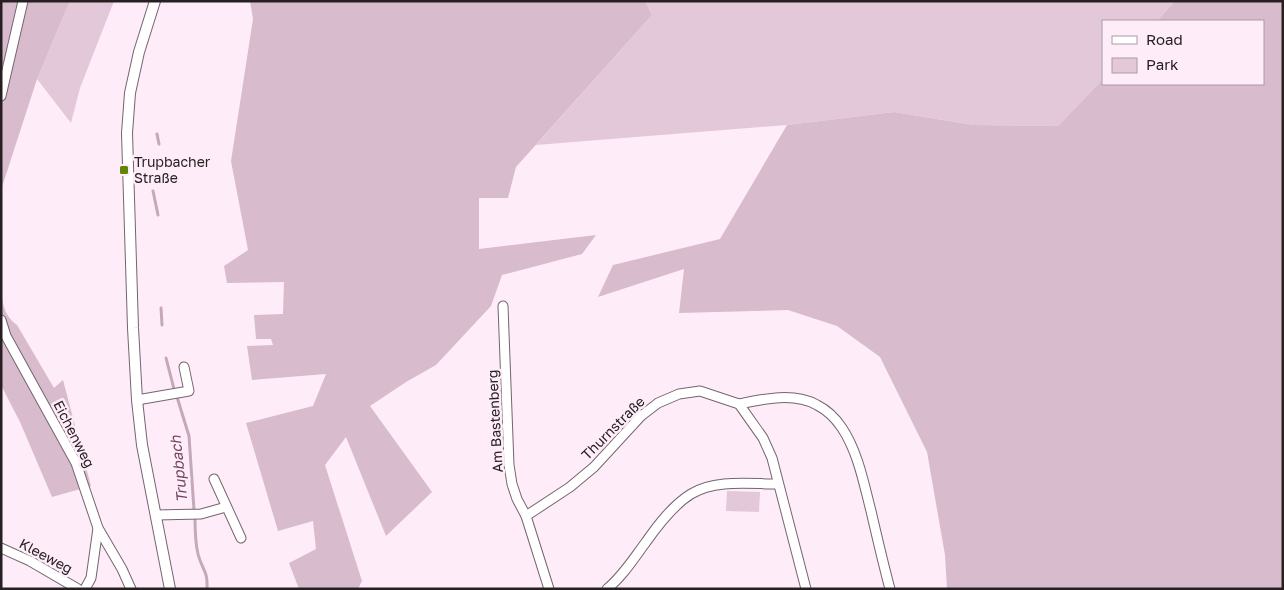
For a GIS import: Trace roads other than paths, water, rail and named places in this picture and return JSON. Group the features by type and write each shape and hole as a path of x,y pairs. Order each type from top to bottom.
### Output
{"street":[{"path":"1,96 23,1"},
{"path":"155,1 139,52 130,93 127,134 137,400 142,446 170,589"},
{"name":"Am Bastenberg","path":"503,306 509,465 512,484 526,516 549,589"},
{"name":"Eichenweg","path":"1,320 6,336 76,463 98,528 122,569 131,589"},
{"path":"137,400 189,390 184,367"},
{"name":"Thurnstraße","path":"526,516 570,487 594,467 641,416 658,403 679,394 700,391 739,404"},
{"path":"806,589 772,458 763,438 739,404 785,397 802,400 816,404 829,413 842,428 858,463 890,589"},
{"path":"214,479 241,538"},
{"path":"606,589 627,569 669,512 691,494 710,486 778,484"},
{"path":"156,515 196,514 226,507"},
{"name":"Kleeweg","path":"85,589 91,578 98,528"},
{"name":"Kleeweg","path":"1,548 78,589"}],"waterway":[{"name":"Trupbach","path":"157,134 159,144"},
{"name":"Trupbach","path":"153,191 158,215"},
{"name":"Trupbach","path":"161,308 162,325"},
{"name":"Trupbach","path":"166,358 174,389"},
{"name":"Trupbach","path":"177,397 189,436 194,510"},
{"name":"Trupbach","path":"195,518 197,550 206,574 207,589"}],"place":[{"name":"Trupbacher Straße","path":"124,170"}]}
